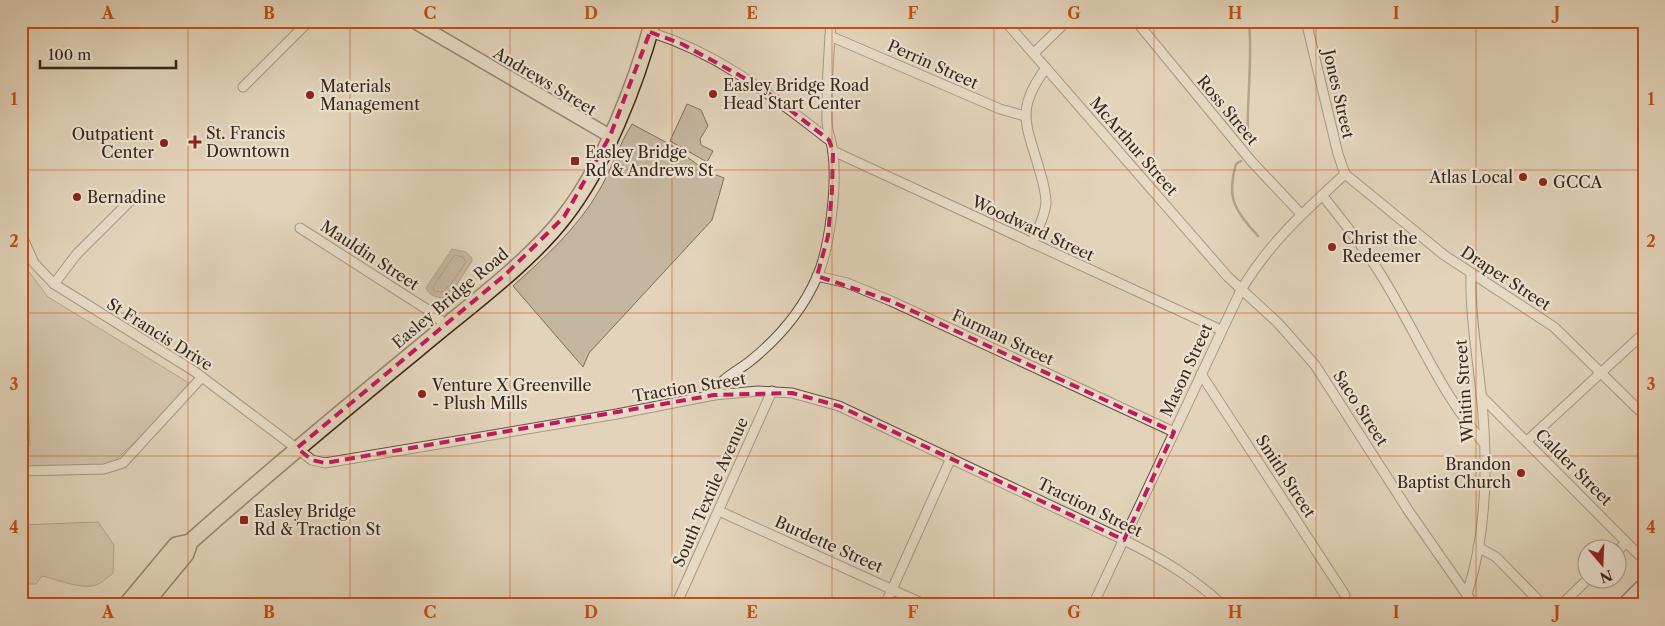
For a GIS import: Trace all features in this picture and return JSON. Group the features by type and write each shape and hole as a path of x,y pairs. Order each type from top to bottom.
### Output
{"highway":[{"name":"Easley Bridge Road","path":"126,605 176,545 190,542 297,448 447,326 543,241 564,217 585,185 610,136 634,81 652,27"},
{"name":"Easley Bridge Road","path":"144,605 186,554 190,542"}],"street":[{"path":"243,87 309,21"},
{"name":"Andrews Street","path":"414,21 610,136"},
{"path":"714,395 715,390 723,382 759,354 781,333 792,320 818,276 828,236 834,151 829,140 827,120 831,21"},
{"name":"McArthur Street","path":"1005,21 1241,290"},
{"path":"1034,53 1067,21"},
{"name":"Ross Street","path":"1136,21 1252,162 1301,214"},
{"name":"Jones Street","path":"1306,21 1338,154 1345,174"},
{"path":"652,27 746,77 829,140"},
{"name":"Perrin Street","path":"830,36 992,106 1024,116"},
{"path":"1032,243 1043,217 1046,201 1044,186 1024,116 1027,99 1032,88 1046,68"},
{"name":"Woodward Street","path":"834,151 1221,330"},
{"name":"Mason Street","path":"1093,605 1241,290 1266,251 1301,214 1345,174"},
{"name":"Draper Street","path":"1345,174 1444,256 1554,327 1644,415"},
{"path":"54,284 76,255 136,195"},
{"path":"1322,195 1362,245 1384,279 1437,374 1471,428 1483,442"},
{"name":"Mauldin Street","path":"300,228 432,312 447,326"},
{"name":"St Francis Drive","path":"21,234 34,263 54,284 202,377 297,448"},
{"name":"Whitin Street","path":"1467,594 1478,547 1485,495 1481,396 1470,294 1471,275"},
{"name":"Furman Street","path":"818,276 854,286 891,301 1174,432"},
{"name":"Saco Street","path":"1241,290 1278,323 1315,365 1408,510 1474,605"},
{"path":"1527,441 1602,374 1644,333"},
{"name":"Smith Street","path":"1201,374 1345,595"},
{"path":"21,470 104,469 123,463 202,377"},
{"name":"Traction Street","path":"297,448 312,460 326,463 605,416 714,395 772,392 816,397 951,458 1168,562 1223,605"},
{"name":"South Textile Avenue","path":"676,605 772,392"},
{"name":"Calder Street","path":"1481,396 1622,538"},
{"path":"885,605 951,458"},
{"name":"Burdette Street","path":"719,511 926,605"},
{"name":"Calder Street","path":"1628,544 1644,560"},
{"path":"1478,547 1496,557 1543,605"},
{"path":"1623,605 1644,584"},
{"path":"1562,605 1579,588"}],"highlighted area":[{"path":"650,32 682,44 759,86 829,140 833,151 832,191 828,236 817,276 891,301 1174,432 1124,540 839,406 792,393 714,395 325,463 312,460 297,448 505,275 564,217 610,136"}],"shaded area":[{"path":"687,104 701,110 708,126 700,139 701,145 713,151 707,162 670,141"},
{"path":"632,124 671,145 706,171 724,178 712,220 589,353 583,367 513,286 582,217 600,189"},
{"path":"21,272 29,272 48,297 194,386 106,469 21,469 21,447 30,446 26,359 21,359 21,353 29,353 27,312 21,312"},
{"path":"98,522 114,545 113,573 105,580 96,585 84,586 69,584 42,576 36,584 21,584 21,525"}],"water":[{"path":"452,249 466,252 472,258 472,261 455,287 443,298 435,297 426,288"}],"waterway":[{"path":"1248,143 1249,21"},
{"path":"1288,21 1300,24"},
{"path":"1241,161 1236,164 1233,176 1233,195 1238,211 1258,236"}],"place":[{"name":"Easley Bridge Road Head Start Center","path":"713,94"},
{"name":"Materials Management","path":"310,95"},
{"name":"St. Francis Downtown","path":"195,142"},
{"name":"Outpatient Center","path":"164,143"},
{"name":"Easley Bridge Rd & Andrews St","path":"575,161"},
{"name":"Atlas Local","path":"1523,177"},
{"name":"GCCA","path":"1543,182"},
{"name":"Bernadine","path":"77,197"},
{"name":"Christ the Redeemer","path":"1332,247"},
{"name":"Venture X Greenville - Plush Mills","path":"422,394"},
{"name":"Brandon Baptist Church","path":"1521,473"},
{"name":"Easley Bridge Rd & Traction St","path":"244,520"}]}
